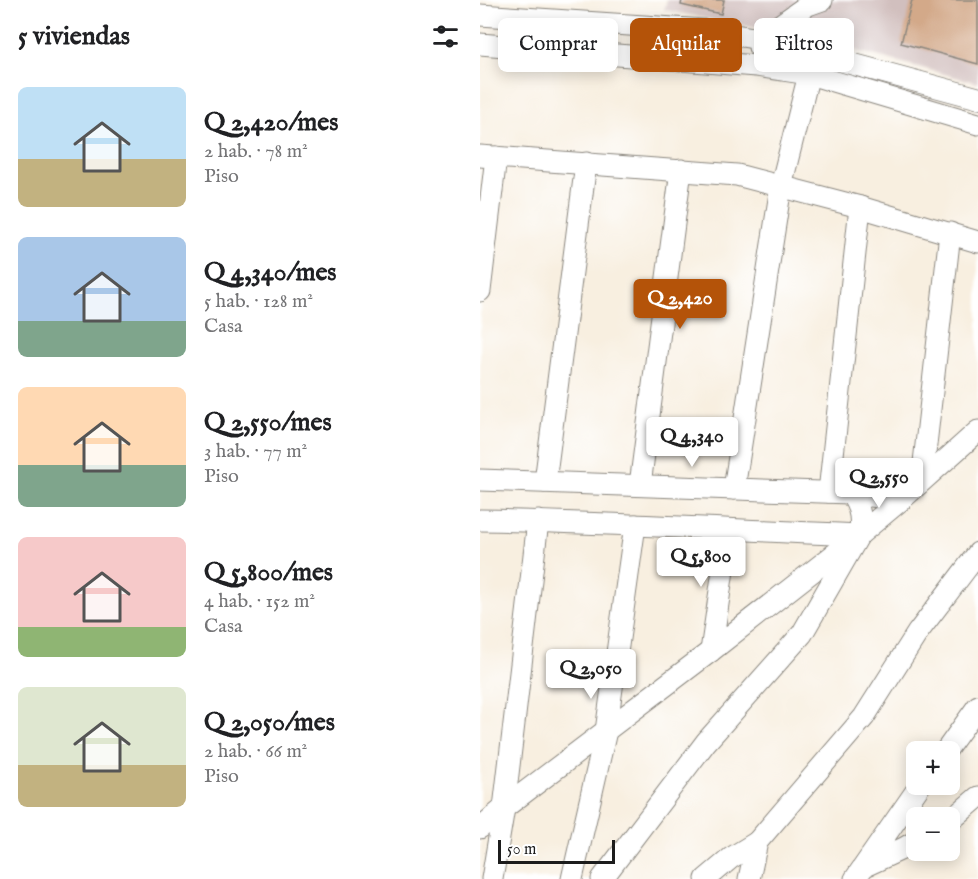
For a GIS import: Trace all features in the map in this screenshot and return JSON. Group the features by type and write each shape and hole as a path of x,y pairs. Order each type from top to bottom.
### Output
{"street":[{"path":"790,18 808,5 822,0"},
{"path":"480,15 704,30 754,38"},
{"path":"480,44 754,66"},
{"path":"854,64 978,98"},
{"path":"796,72 978,124"},
{"path":"734,489 781,186 809,74"},
{"path":"480,291 488,156 737,175 860,207 978,242"},
{"path":"545,482 586,163"},
{"path":"640,485 681,171"},
{"path":"840,493 860,207"},
{"path":"922,480 950,233"},
{"path":"480,828 859,535 978,431"},
{"path":"480,480 840,493 901,500"},
{"path":"602,879 706,742 802,634 859,535 860,510 840,493"},
{"path":"480,520 859,535"},
{"path":"492,879 504,808 538,521"},
{"path":"572,879 606,731 635,525"},
{"path":"711,651 729,530"},
{"path":"706,879 731,858 757,842 864,717 918,632 978,553"},
{"path":"953,741 978,706"},
{"path":"860,872 913,795"},
{"path":"960,812 978,797"},
{"path":"749,879 757,842"},
{"path":"860,872 906,847"}],"shaded area":[{"path":"667,0 978,0 978,83 854,50 854,18 754,18 754,27 742,25 742,18 705,18 664,10"}],"building":[{"path":"682,0 724,0 721,14 681,5"},
{"path":"912,0 978,0 978,64 901,43"}]}
